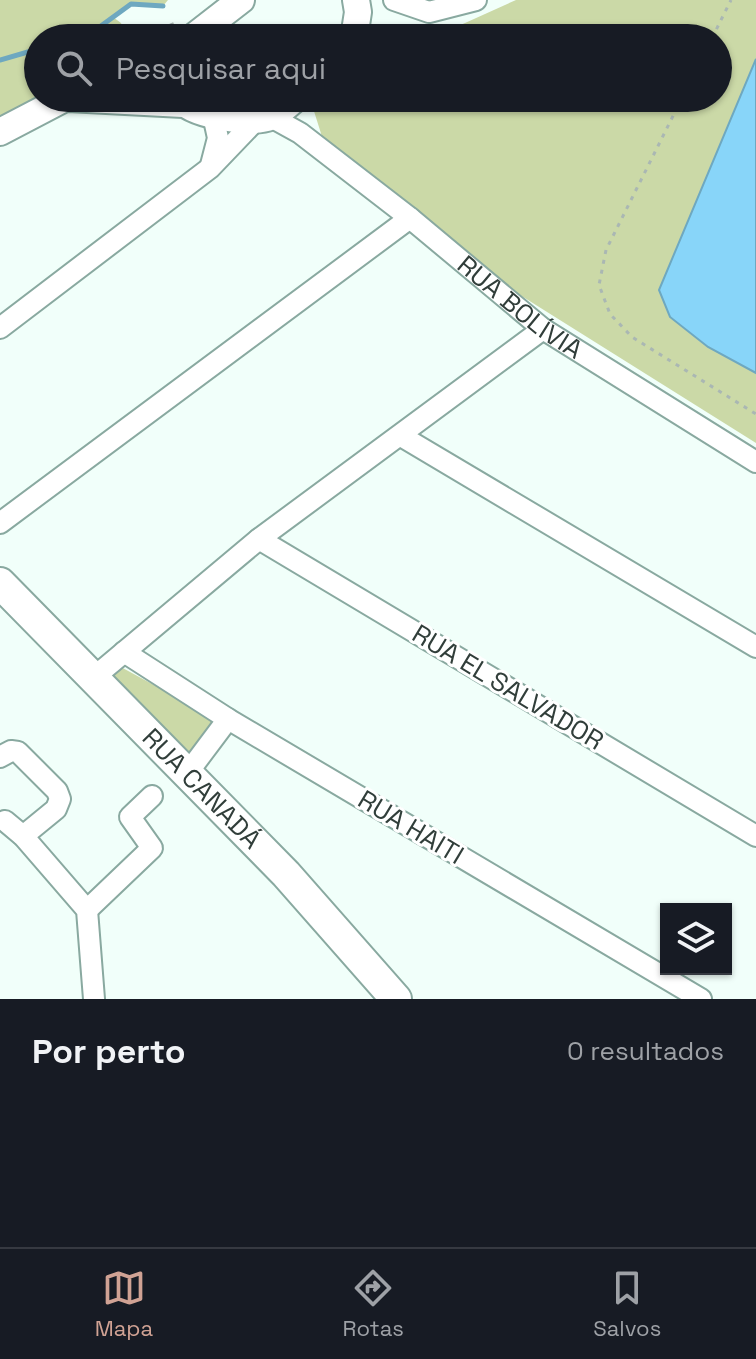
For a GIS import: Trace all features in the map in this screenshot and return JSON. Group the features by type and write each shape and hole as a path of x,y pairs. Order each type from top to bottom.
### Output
{"main road":[{"name":"RUA CANADÁ","path":"0,583 30,617 286,874 396,999"},
{"path":"0,605 30,617"}],"street":[{"path":"205,20 241,0"},
{"path":"356,0 356,24"},
{"path":"394,0 429,12 475,0"},
{"path":"0,132 39,112"},
{"path":"206,112 263,119"},
{"path":"0,328 210,168 274,112"},
{"path":"297,112 300,133"},
{"path":"210,168 218,138 213,115"},
{"name":"RUA BOLÍVIA","path":"263,119 300,133 410,218 543,329 756,462"},
{"path":"0,523 410,218"},
{"path":"92,679 259,539 543,329"},
{"path":"401,436 756,647"},
{"name":"RUA EL SALVADOR","path":"259,539 756,836"},
{"name":"RUA HAITI","path":"124,652 228,719 701,999"},
{"path":"186,775 228,719"},
{"path":"0,757 11,751 18,752 57,791 60,799 56,809 23,836"},
{"path":"87,910 152,848 130,817 152,796"},
{"path":"2,821 23,836 87,910 94,999"}],"path":[{"path":"719,24 731,0"},
{"path":"675,112 606,250 599,285 610,314 632,337 756,414"}],"green space":[{"path":"0,0 168,0 163,6 131,4 113,17 121,24 24,24 24,104 0,119"},
{"path":"516,0 756,0 756,443 512,290 324,143 314,112 732,112 732,24 463,24"},
{"path":"119,666 211,716 214,724 189,760 104,675"}],"water":[{"path":"756,59 756,373 708,347 670,317 659,290"}],"waterway":[{"path":"104,24 131,4 163,6"},
{"path":"0,60 24,53"}]}
